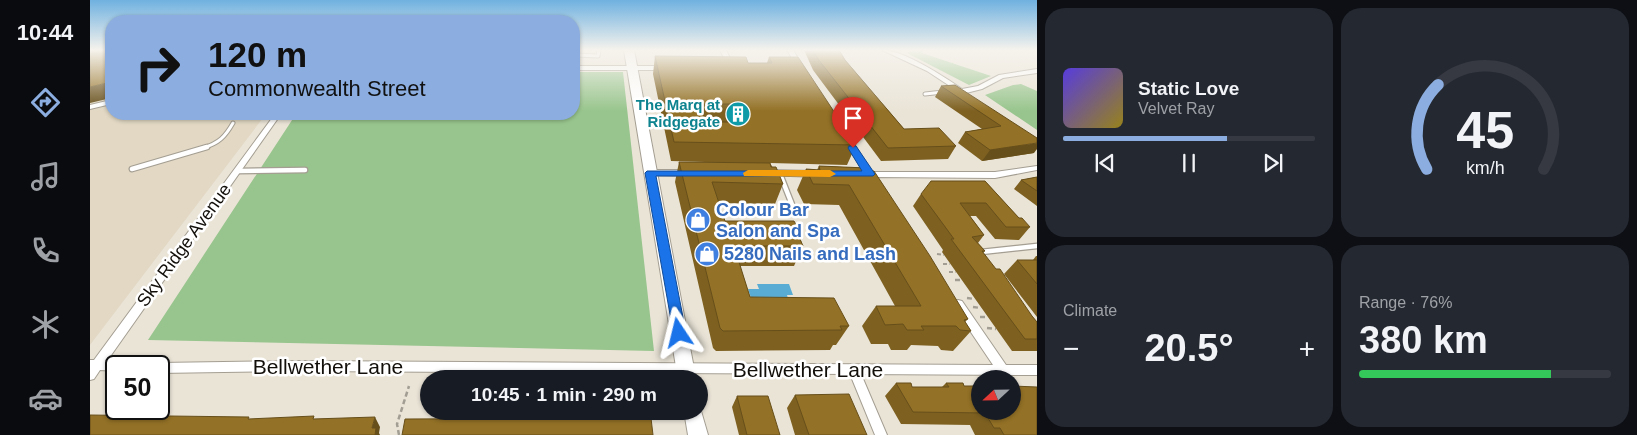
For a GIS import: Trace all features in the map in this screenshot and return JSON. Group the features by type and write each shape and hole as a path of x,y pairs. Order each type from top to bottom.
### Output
{"main road":[{"path":"632,70 685,370"},
{"path":"695,420 698,435"}],"street":[{"path":"929,70 968,96"},
{"path":"960,90 980,88 1001,76 1037,71"},
{"path":"90,107 105,103"},
{"name":"Sky Ridge Avenue","path":"92,368 274,120"},
{"path":"842,131 865,174 878,186"},
{"path":"865,174 995,175 1037,168"},
{"path":"651,173 700,173"},
{"path":"760,174 822,174"},
{"path":"954,298 1003,370"},
{"name":"Bellwether Lane","path":"170,368 300,366 493,370"},
{"path":"92,368 105,367"},
{"name":"Bellwether Lane","path":"708,374 971,370"},
{"name":"Bellwether Lane","path":"1021,370 1037,370"},
{"path":"854,371 881,435"}],"lane":[{"path":"924,94 960,90"},
{"path":"132,169 216,144 225,137 233,124"},
{"path":"238,171 304,170"},
{"path":"780,174 793,207"},
{"path":"979,257 975,252 1005,252 1037,246"}],"path":[{"path":"937,254 944,255"},
{"path":"943,264 950,264"},
{"path":"949,272 956,272"},
{"path":"955,280 962,280"},
{"path":"967,298 976,299"},
{"path":"973,307 981,308"},
{"path":"980,317 988,317"},
{"path":"987,328 996,329"},
{"path":"399,435 397,424 410,386"}],"shaded area":[{"path":"90,70 105,70 105,120 261,120 90,345"}],"green space":[{"path":"941,70 974,70 991,76 969,85"},
{"path":"580,72 623,72 654,351 148,340 292,120 580,120"},
{"path":"1021,84 1037,91 1037,130 985,95"}],"water":[{"path":"757,284 789,284 793,295 787,295 789,302 752,301 748,289 759,289"}],"building":[{"path":"90,70 105,70 105,83 90,87"},
{"name":"The Marq at Ridgegate","path":"658,70 807,70 856,145 674,142","holes":["700,104 735,104 742,122 706,122"]},
{"path":"827,70 854,70 904,129 939,128 956,146 888,148"},
{"path":"955,85 1037,138 1037,143 990,150 965,132 1001,126 941,86"},
{"path":"679,162 770,163 771,167 776,167 783,184 712,182 725,221 794,221 799,230 796,230 803,246 734,246 750,297 834,298 849,326 840,326 842,330 723,331 720,328"},
{"path":"819,166 867,168 869,171 874,171 930,256 968,319 964,320 971,331 960,330 956,326 921,326 924,330 907,330 903,324 885,325 876,306 921,306 849,185 813,184 806,169 820,170"},
{"path":"1037,177 1037,191 1021,180"},
{"path":"931,181 985,181 1019,218 1022,218 1030,227 1006,227 986,203 960,203 984,235 972,237 985,251 982,251 996,269 1000,269 1037,322 1037,339 1025,339 951,239 954,239 921,194"},
{"path":"1017,260 1037,260 1037,284"},
{"path":"896,383 911,383 912,387 949,387 946,383 963,383 964,386 971,386 971,413 913,412"},
{"path":"1021,386 1037,387 1037,435 1004,435 1000,428 994,428 989,420 1021,420"},
{"path":"849,394 867,435 809,435 795,395"},
{"path":"737,396 768,396 780,435 747,435"},
{"path":"90,415 105,415 105,420 170,420 170,416 249,417 248,419 314,416 313,419 375,417 372,428 376,428 375,435 90,435"},
{"path":"405,419 651,420 653,435 402,435"}],"slow traffic":[{"path":"748,173 830,174"}],"place":[{"name":"The Marq at Ridgegate","path":"738,114"},
{"name":"Colour Bar Salon and Spa","path":"698,220"},
{"name":"5280 Nails and Lash","path":"707,254"}],"route":[{"path":"679,333 651,173 870,174 853,148"}]}
